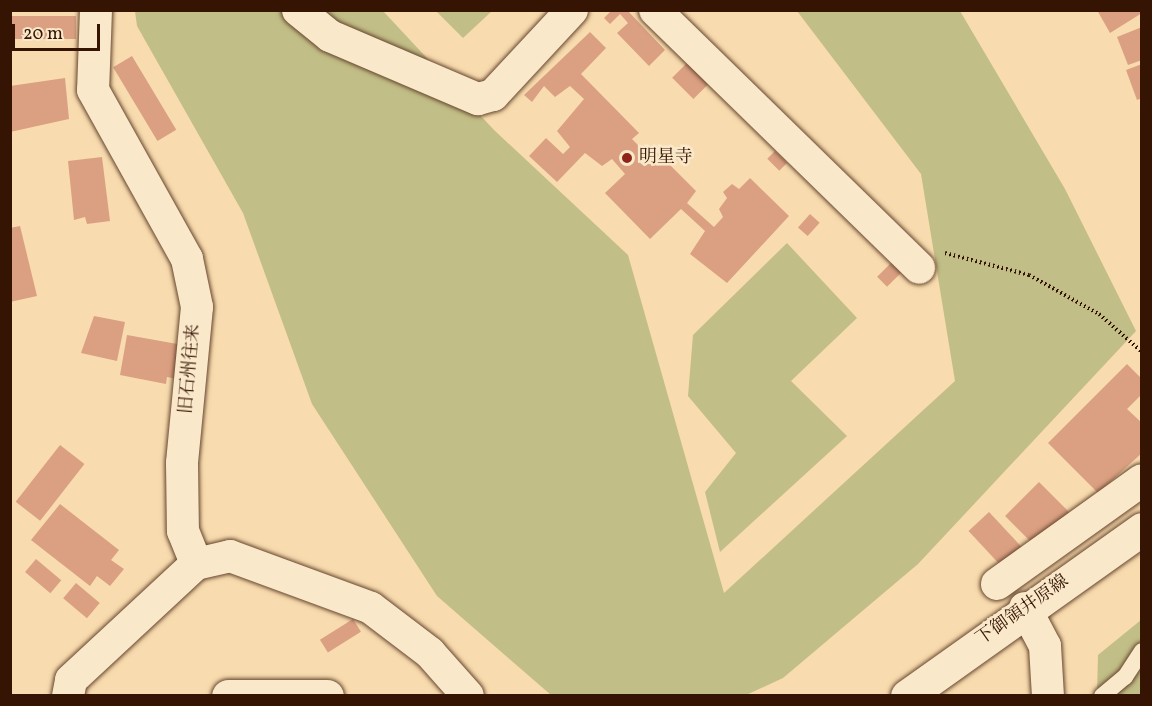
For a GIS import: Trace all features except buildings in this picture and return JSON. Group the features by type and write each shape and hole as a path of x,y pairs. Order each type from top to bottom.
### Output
{"main road":[{"name":"下御領井原線","path":"907,696 1025,608 1142,530"},
{"path":"228,696 327,696"}],"street":[{"name":"旧石州往来","path":"96,10 93,90 187,259 197,307 182,463 183,531 196,564"},
{"path":"298,10 330,36 478,99 493,95 572,10"},
{"path":"655,10 929,260"},
{"path":"997,584 1142,480"},
{"path":"68,696 71,680 196,564 230,556 371,608 430,653 468,696"},
{"path":"1025,608 1045,646 1048,696"}],"lane":[{"path":"1102,696 1125,677 1142,651"}],"path":[{"path":"929,260 1029,275 1099,314 1142,352"}],"shaded area":[{"path":"135,11 383,11 494,130 628,255 724,593 955,381 921,174 797,11 960,11 1065,189 1136,331 918,564 783,678 746,695 551,695 437,596 312,404 243,213 137,26"},
{"path":"436,11 492,11 463,38"},
{"path":"787,243 857,318 791,381 847,436 720,552 705,492 736,453 688,396 693,335"},
{"path":"1141,620 1141,695 1097,696 1098,655"}],"place":[{"name":"明星寺","path":"627,158"}]}
